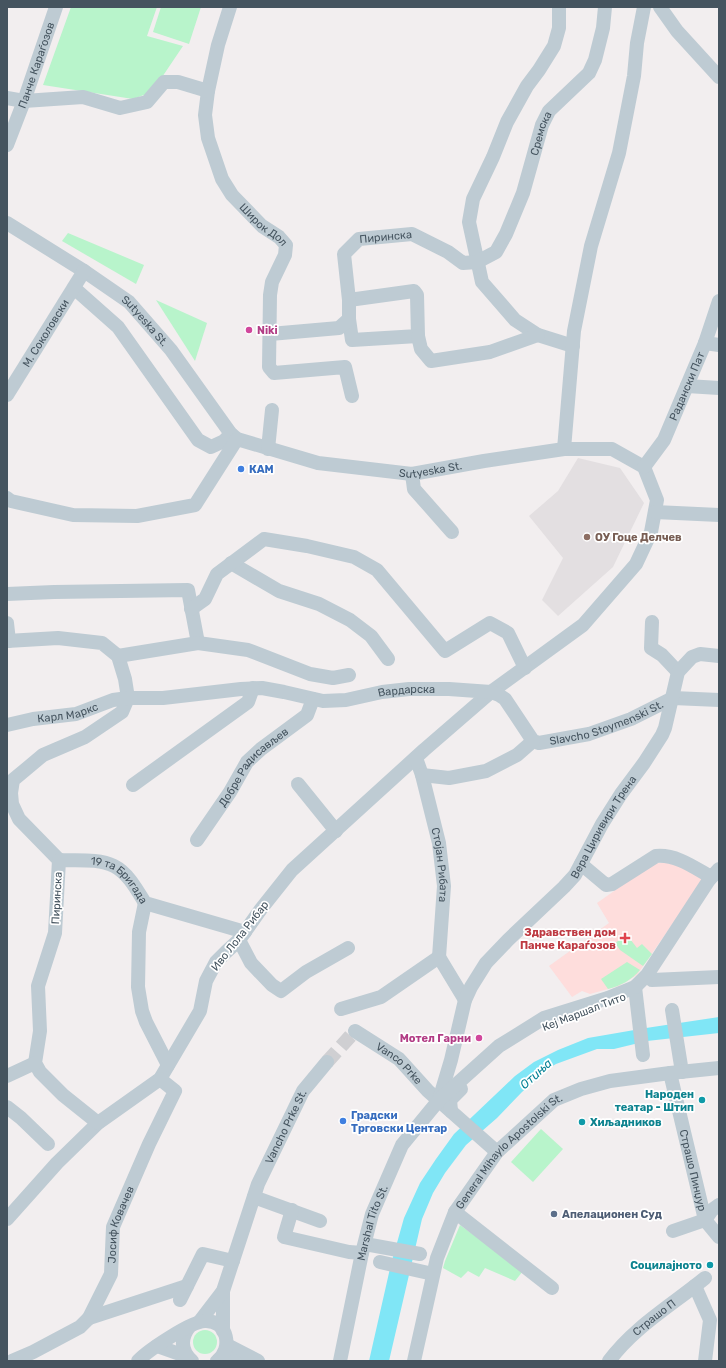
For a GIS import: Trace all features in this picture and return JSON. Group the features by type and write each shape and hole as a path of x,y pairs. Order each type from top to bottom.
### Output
{"street":[{"name":"Панче Караѓозов","path":"7,145 24,101 56,7"},
{"name":"Широк Дол","path":"230,7 218,46 208,91 205,115 208,138 222,179 232,195 246,210 262,226 279,237 286,245 285,255 272,282 270,295 269,367 274,373 345,368 352,396"},
{"path":"559,7 559,28 554,46 527,86 507,122 473,200 468,222 482,282 515,320 538,335 573,346"},
{"name":"Сремска","path":"477,262 496,252 506,234 523,193 542,125 549,111 589,73 597,54 603,28 605,7"},
{"path":"564,449 574,331 591,246 619,153 634,76 637,43 644,7"},
{"path":"660,7 678,31 719,78"},
{"path":"7,98 24,101 83,97 120,108 147,102 164,82 178,82 208,91"},
{"name":"Sutyeska St.","path":"7,223 84,271 129,302 171,350 234,437 268,449 318,463 412,474 564,449 612,449 644,467"},
{"name":"Пиринска","path":"418,336 352,340 344,254 359,239 412,234 448,252 463,263 477,262"},
{"name":"М. Соколовски","path":"7,395 84,271"},
{"path":"74,288 118,327 198,440 211,447 234,437"},
{"path":"349,300 414,291 417,295 418,336 421,349 431,361 490,352 538,335"},
{"name":"Радански Пат","path":"644,467 664,440 687,386 712,344 719,301"},
{"path":"270,334 338,328 349,319"},
{"path":"687,386 719,388"},
{"path":"268,449 272,410"},
{"path":"7,498 12,501 73,515 137,516 195,504 234,437"},
{"path":"491,692 583,625 636,564 651,532 657,500 644,467"},
{"path":"412,474 414,490 452,532"},
{"path":"655,512 719,515"},
{"path":"191,609 205,599 217,574 264,539 307,546 354,557 377,570 445,651 490,623 508,633 524,668"},
{"path":"231,563 279,591 319,604 350,620 371,636 388,659"},
{"path":"7,594 188,590 198,643"},
{"path":"652,622 651,648 662,655 678,672 692,657 700,654 719,656"},
{"path":"7,623 8,641 58,638 102,643 118,656 125,679 128,698 163,698 220,690 262,688 318,700"},
{"path":"118,656 198,643 248,650 310,674 333,678 349,675"},
{"name":"Вера Циривири Трена","path":"451,1060 465,1000 486,963 575,875 602,824 662,735 673,698 678,672"},
{"path":"133,785 248,702 254,688"},
{"name":"Вардарска","path":"318,700 346,700 382,692 409,689 449,689 491,692"},
{"name":"Slavcho Stoymenski St.","path":"491,692 499,695 505,700 533,741 539,743 589,734 631,719 673,698 719,700"},
{"name":"Иво Лола Рибар","path":"7,1219 56,1163 98,1123 160,1078 200,1011 206,981 216,962 242,936 292,870 491,692"},
{"name":"Пиринска","path":"35,1063 40,1031 38,986 55,933 58,860 19,819 12,804 11,793 13,780 43,755 85,737 122,712 128,698"},
{"name":"Карл Маркс","path":"7,725 33,719 76,714 113,700 128,698"},
{"name":"Добре Радисављев","path":"197,840 230,792 247,762 261,749 307,715 318,700"},
{"path":"422,775 449,778 486,772 517,755 533,741"},
{"name":"Стојан Рибата","path":"416,758 422,775 439,843 444,886 439,957"},
{"path":"298,784 336,831"},
{"path":"581,864 606,884 612,884 650,859 660,855 664,855 716,874 714,883 650,978"},
{"name":"19 та Бригада","path":"58,860 99,862 114,866 133,884 145,903 242,936"},
{"path":"145,903 139,932 138,987 142,1011 146,1022 168,1065"},
{"path":"242,936 251,963 272,985 281,991 306,972 348,948"},
{"path":"341,1009 381,997 439,957 465,1000"},
{"path":"650,978 719,977"},
{"name":"Кеј Маршал Тито","path":"452,1114 450,1100 503,1051 548,1024 610,1003 635,990 650,978"},
{"path":"635,990 643,1055"},
{"name":"Кеј Маршал Тито","path":"451,1081 470,1072 499,1046 544,1018 635,990"},
{"name":"Страшо Пинџур","path":"672,1010 680,1056 676,1072 705,1220 719,1237"},
{"name":"Vanco Prke","path":"355,1031 399,1059 437,1103 452,1114 490,1150"},
{"path":"451,1060 470,1072"},
{"name":"Marshal Tito St.","path":"340,1361 368,1248 372,1214 400,1148 437,1103 451,1081 451,1060"},
{"name":"Vancho Prke St.","path":"223,1291 258,1184 303,1092 327,1062"},
{"path":"7,1076 35,1063 40,1072 63,1095 98,1123"},
{"name":"General Mihaylo Apostolski St.","path":"418,1360 429,1273 437,1258 455,1212 490,1150 554,1100 581,1089 610,1081 719,1068"},
{"name":"Јосиф Ковачев","path":"12,1361 33,1352 80,1327 89,1318 111,1274 112,1227 148,1144 175,1092 160,1078"},
{"path":"7,1107 21,1118 48,1144"},
{"path":"254,1197 320,1220"},
{"name":"Страшо Пинџур","path":"705,1220 712,1210 719,1205"},
{"path":"292,1210 284,1237 349,1252 368,1248 420,1254"},
{"path":"455,1212 552,1288"},
{"path":"673,1231 705,1220"},
{"path":"180,1300 203,1254 233,1261"},
{"path":"380,1262 429,1273"},
{"name":"Страшо П","path":"608,1361 635,1331 700,1282 710,1320 705,1361"},
{"path":"89,1318 188,1286"},
{"path":"190,1359 184,1352 183,1339 223,1291"},
{"path":"223,1291 224,1331 226,1338 225,1356 258,1361"},
{"path":"138,1361 157,1346 195,1324 207,1321 213,1322 224,1331"},
{"path":"157,1346 190,1359"}],"shaded area":[{"name":"ОУ Гоце Делчев","path":"578,458 620,468 644,503 613,567 558,616 542,600 563,558 529,516 558,491"},
{"name":"Здравствен дом Панче Караѓозов","path":"654,863 667,863 686,868 703,880 637,975 619,986 590,994 582,991 572,997 549,966 609,923 597,903"}],"green space":[{"path":"71,7 157,7 147,36 183,46 152,92 133,99 43,85"},
{"path":"161,7 201,7 189,44 153,32"},
{"path":"68,233 144,265 136,284 62,241"},
{"path":"156,300 207,323 195,361"},
{"path":"627,935 637,948 642,944 652,954 643,966 620,950 615,943"},
{"path":"627,962 640,970 626,982 608,989 601,979"},
{"path":"541,1129 563,1149 533,1182 511,1162"},
{"path":"460,1225 523,1271 515,1281 485,1268 479,1277 468,1271 461,1278 443,1268"},
{"path":"205,1330 214,1333 217,1342 214,1351 205,1354 196,1351 193,1342 196,1333"}],"water":[{"name":"Отиња","path":"719,1017 719,1033 647,1041 614,1049 597,1049 556,1064 546,1070 497,1118 466,1145 445,1173 433,1193 422,1219 389,1361 369,1361 391,1264 404,1218 420,1183 454,1134 515,1076 534,1062 558,1050 588,1038"}],"tunnel":[{"path":"327,1062 355,1031"}],"place":[{"name":"Niki","path":"249,330"},
{"name":"КАМ","path":"241,469"},
{"name":"ОУ Гоце Делчев","path":"587,537"},
{"name":"Здравствен дом Панче Караѓозов","path":"625,938"},
{"name":"Мотел Гарни","path":"479,1038"},
{"name":"Народен театар - Штип","path":"702,1100"},
{"name":"Градски Трговски Центар","path":"343,1121"},
{"name":"Хиљадников","path":"582,1122"},
{"name":"Апелационен Суд","path":"554,1214"},
{"name":"Социлајното","path":"710,1265"}]}
